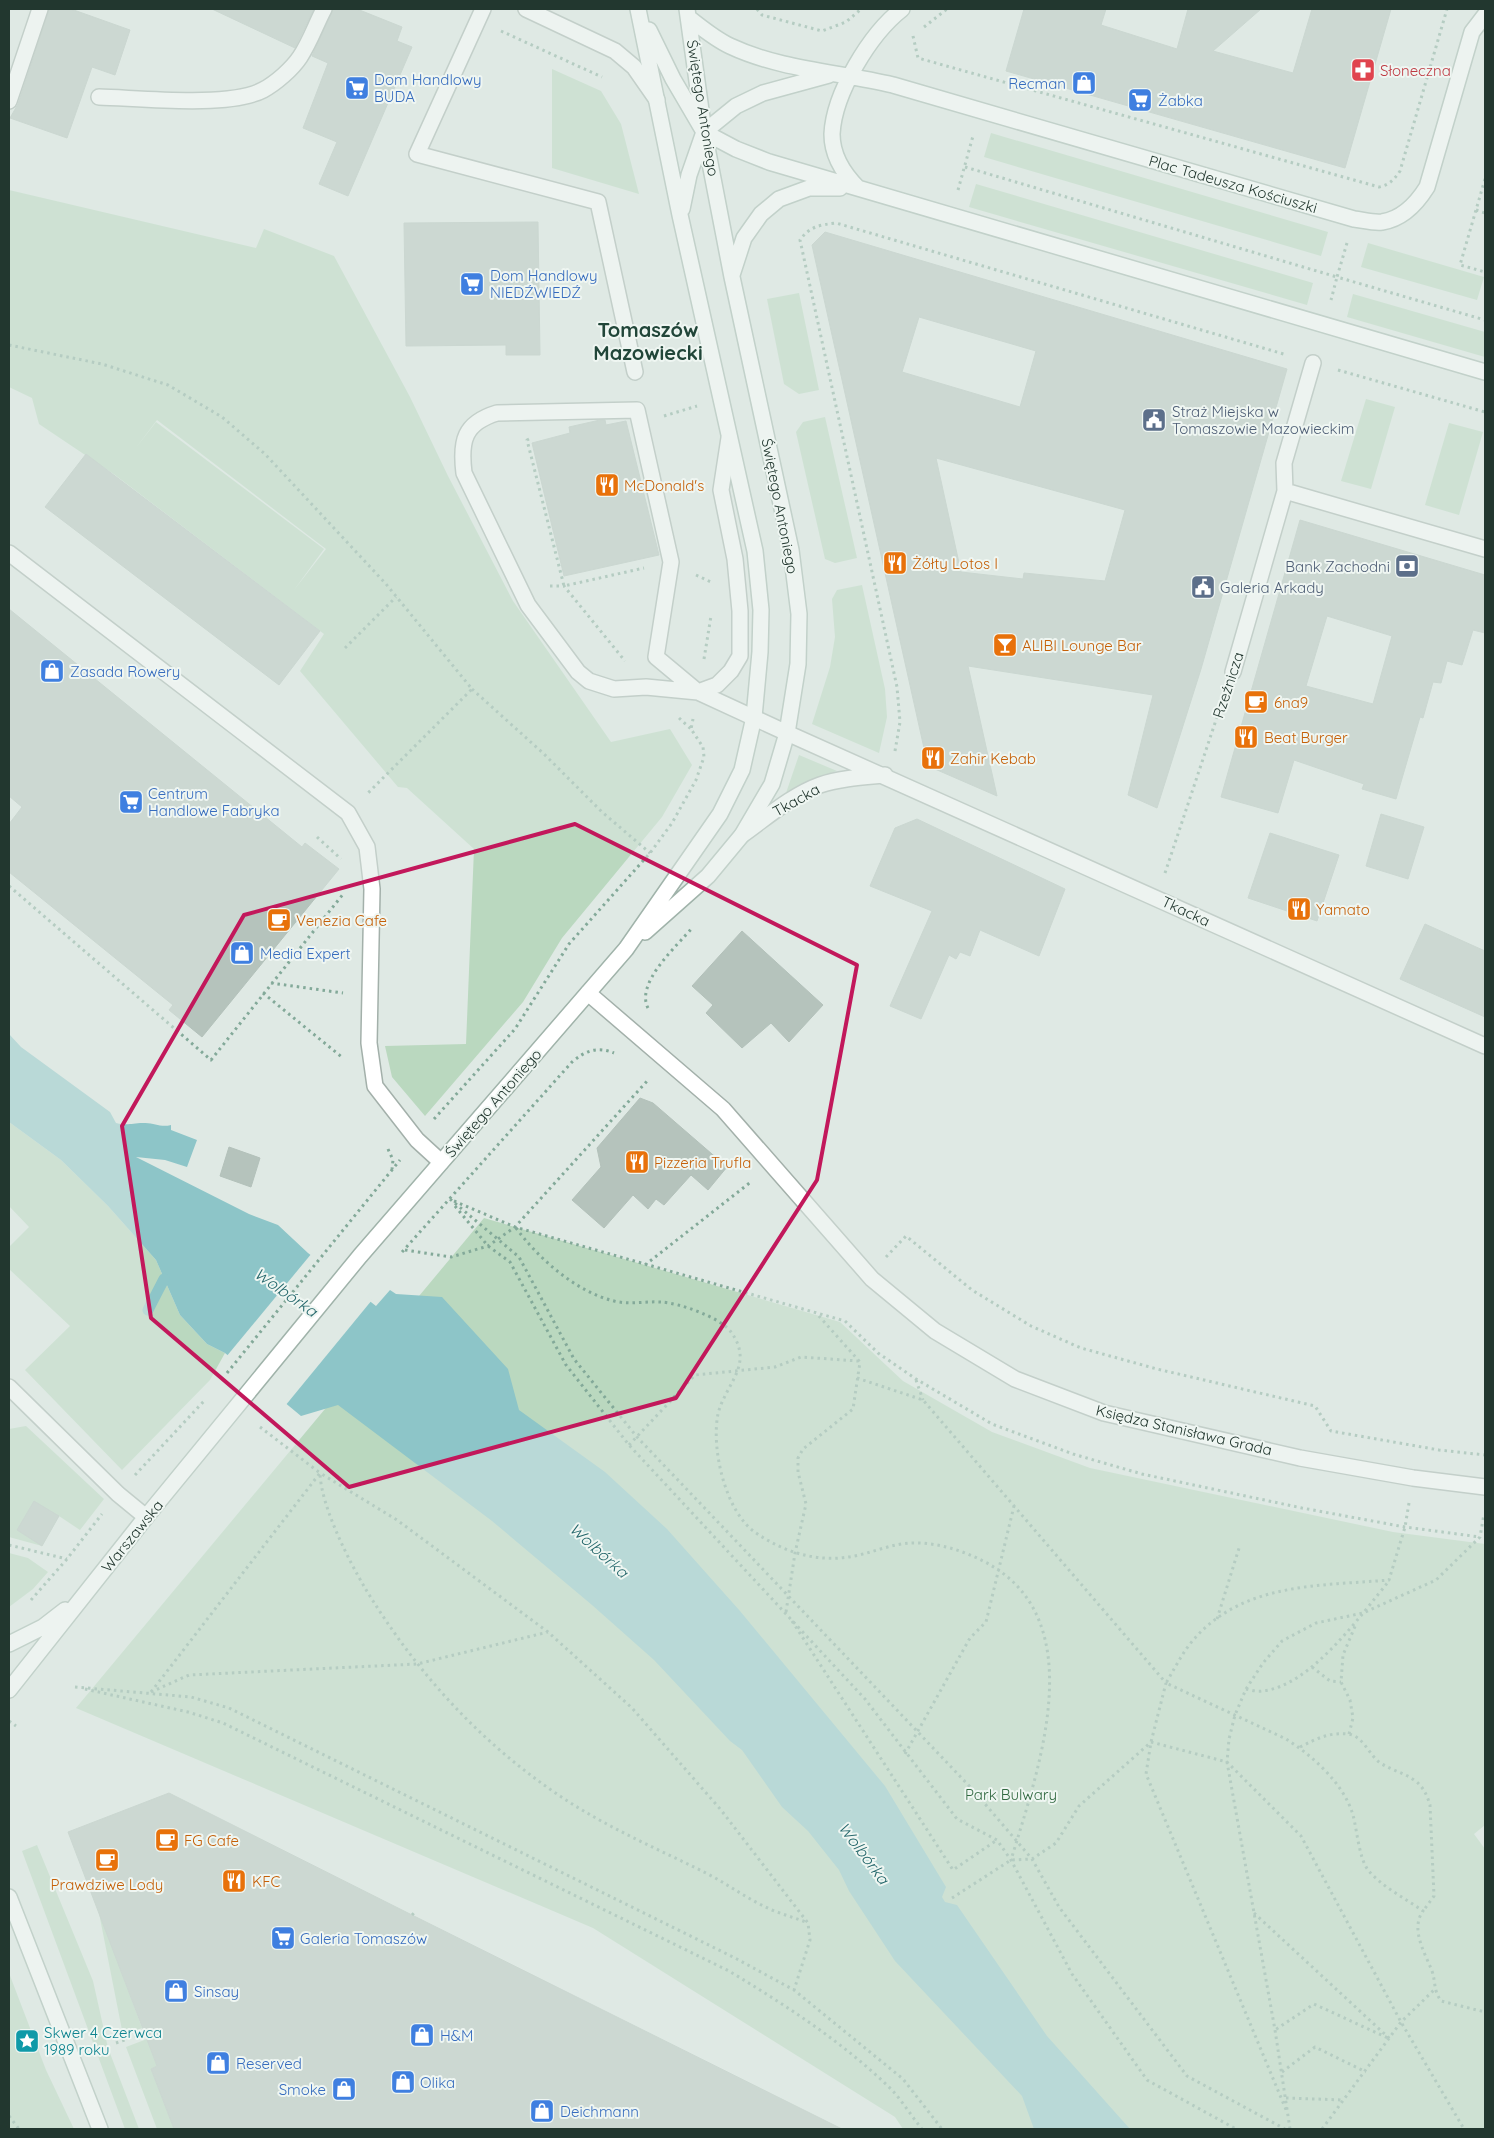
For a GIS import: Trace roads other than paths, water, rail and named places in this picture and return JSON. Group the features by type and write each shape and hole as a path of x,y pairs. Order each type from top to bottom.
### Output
{"street":[{"path":"9,101 40,9"},
{"path":"99,97 188,100 235,97 262,90 277,80 300,57 324,9"},
{"path":"526,9 615,51 634,67 659,103"},
{"path":"638,9 673,79 704,132 736,149 769,162 859,189 1485,372"},
{"name":"Świętego Antoniego","path":"257,1383 360,1256 626,949 720,814 742,770 754,717 760,652 761,610 755,551 680,215 659,103 638,9"},
{"path":"859,189 847,176 838,160 832,135 836,110 852,75 885,22 902,9"},
{"path":"1472,32 1479,9"},
{"path":"480,14 417,154 598,202 634,372"},
{"name":"Świętego Antoniego","path":"626,949 708,876 742,835 772,784 787,733 798,664 799,614 792,559 732,276 704,132 688,14"},
{"name":"Plac Tadeusza Kościuszki","path":"688,14 711,35 749,54 833,74 852,75 946,100 1354,219 1381,222 1396,216 1418,203 1427,187 1472,32 1485,15"},
{"name":"Plac Tadeusza Kościuszki","path":"704,132 736,106 763,93 833,74"},
{"path":"680,215 689,175 704,132"},
{"path":"732,276 744,238 761,214 779,199 809,188 859,189"},
{"name":"Rzeźnicza","path":"1232,672 1285,491 1284,463 1312,363"},
{"path":"698,692 656,657 671,562 637,410 497,412 480,418 467,431 461,454 464,473 528,605 578,672 589,680 614,689 646,687 698,692 717,684 731,671 740,656 740,611 736,559 721,490 729,436"},
{"path":"1285,491 1485,549"},
{"path":"9,553 348,813 367,847 372,889 369,1043 375,1086 417,1140 441,1162"},
{"name":"Tkacka","path":"698,692 1485,1046"},
{"name":"Tkacka","path":"742,835 781,807 820,786 852,778 886,775"},
{"name":"Księdza Stanisława Grada","path":"588,993 723,1109 872,1279 935,1331 1015,1379 1104,1413 1300,1458 1413,1478 1485,1487"},
{"name":"Warszawska","path":"9,1690 146,1518 257,1383"},
{"path":"9,1387 118,1494 146,1518"},
{"path":"9,1644 43,1627 84,1595"},
{"path":"9,1897 100,2129"}],"water":[{"name":"Wolbórka","path":"9,1034 21,1047 110,1112 116,1123 171,1125 171,1130 197,1140 187,1167 165,1160 136,1157 249,1214 278,1225 308,1253 376,1306 390,1290 396,1294 442,1297 508,1369 519,1410 605,1472 667,1529 740,1611 885,1786 946,1887 942,1897 945,1902 957,1905 1047,2036 1130,2129 1034,2129 1022,2096 895,1961 849,1891 839,1870 808,1831 782,1807 742,1750 730,1741 654,1660 492,1521 338,1405 301,1416 225,1353 207,1344 180,1315 156,1260 108,1206 61,1160 9,1122"}],"waterway":[{"path":"148,1310 164,1279"}],"place":[{"name":"Słoneczna","path":"1363,70"},
{"name":"Recman","path":"1084,83"},
{"name":"Dom Handlowy BUDA","path":"357,88"},
{"name":"Żabka","path":"1140,100"},
{"name":"Dom Handlowy NIEDŹWIEDŹ","path":"472,284"},
{"name":"Straż Miejska w Tomaszowie Mazowieckim","path":"1154,420"},
{"name":"McDonald's","path":"607,485"},
{"name":"Żółty Lotos I","path":"895,563"},
{"name":"Bank Zachodni","path":"1407,566"},
{"name":"Galeria Arkady","path":"1203,587"},
{"name":"ALIBI Lounge Bar","path":"1005,645"},
{"name":"Zasada Rowery","path":"52,671"},
{"name":"6na9","path":"1256,702"},
{"name":"Beat Burger","path":"1246,737"},
{"name":"Zahir Kebab","path":"933,758"},
{"name":"Centrum Handlowe Fabryka","path":"131,802"},
{"name":"Yamato","path":"1299,909"},
{"name":"Venezia Cafe","path":"279,920"},
{"name":"Media Expert","path":"242,953"},
{"name":"Pizzeria Trufla","path":"637,1162"},
{"name":"FG Cafe","path":"167,1840"},
{"name":"Prawdziwe Lody","path":"107,1860"},
{"name":"KFC","path":"234,1881"},
{"name":"Galeria Tomaszów","path":"283,1938"},
{"name":"Sinsay","path":"176,1991"},
{"name":"H&M","path":"422,2035"},
{"name":"Skwer 4 Czerwca 1989 roku","path":"27,2041"},
{"name":"Reserved","path":"218,2063"},
{"name":"Olika","path":"403,2082"},
{"name":"Smoke","path":"344,2089"},
{"name":"Deichmann","path":"542,2111"}],"district":[{"name":"Tomaszów Mazowiecki","path":"648,340"}],"park label":[{"name":"Park Bulwary","path":"1011,1794"}]}
